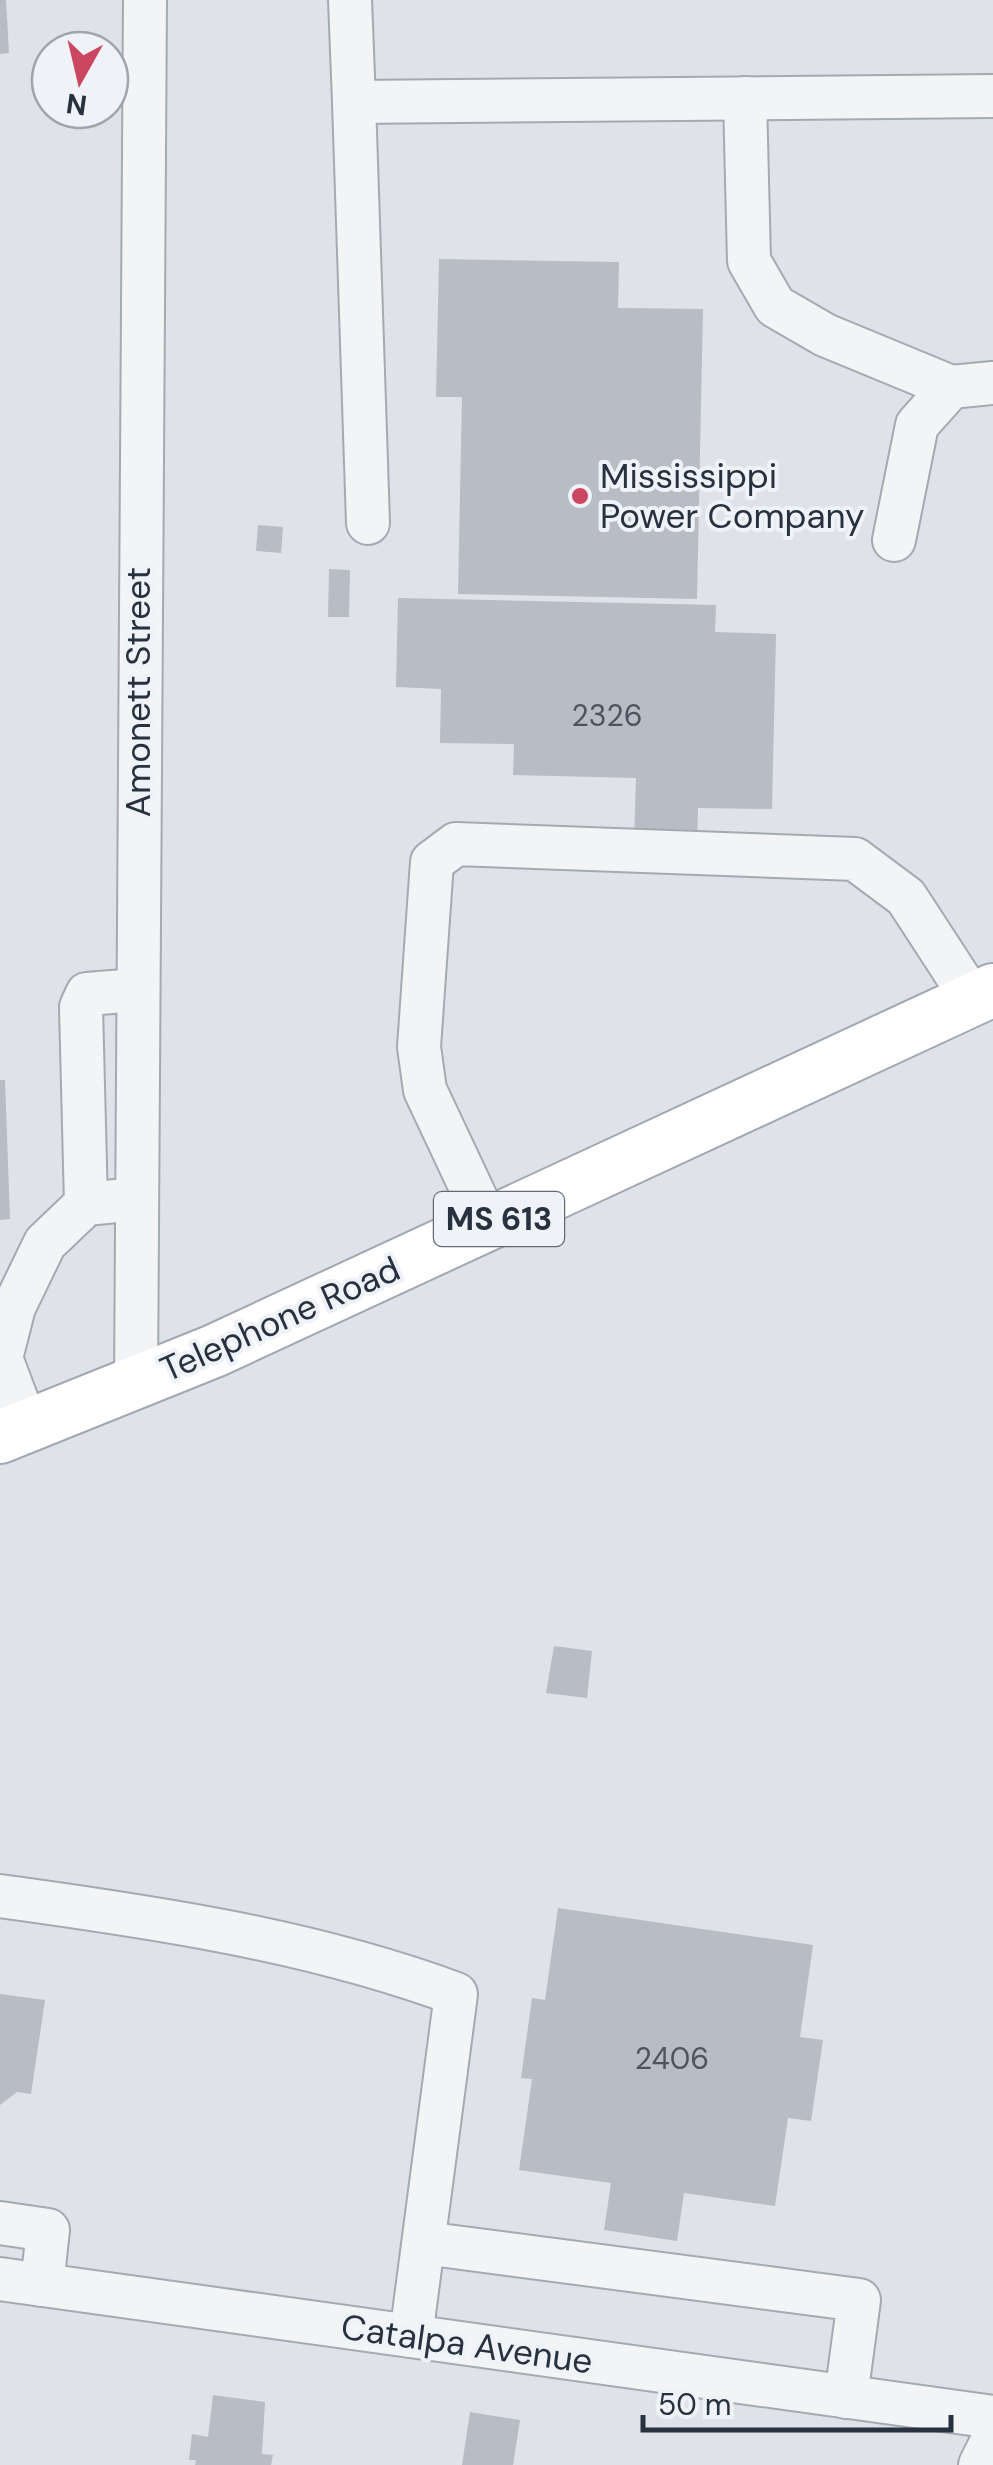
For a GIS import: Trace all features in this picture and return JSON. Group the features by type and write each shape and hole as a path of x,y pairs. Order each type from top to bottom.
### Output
{"main road":[{"name":"Telephone Road","path":"13,1432 136,1384 983,995"}],"street":[{"name":"Amonett Street","path":"136,1384 145,0"},
{"path":"350,0 368,523"},
{"path":"354,102 993,96"},
{"path":"745,98 749,261 775,306 825,335 950,387 993,383"},
{"path":"894,540 917,425 950,387"},
{"path":"488,1224 425,1090 419,1047 432,862 456,844 855,859 906,897 983,995"},
{"path":"86,1204 81,1007 87,994 137,990"},
{"path":"13,1432 1,1358 14,1307 45,1243 86,1204 136,1199"},
{"path":"0,1896 172,1920 394,1971 456,1994 411,2336"},
{"path":"0,2223 48,2230 42,2284"},
{"path":"424,2243 859,2300 846,2397"},
{"name":"Catalpa Avenue","path":"0,2278 993,2418"},
{"path":"980,2465 993,2439"}],"building":[{"path":"0,0 6,0 9,53 0,54"},
{"name":"Mississippi Power Company","path":"439,259 619,262 618,308 703,309 697,599 458,594 462,397 436,397"},
{"path":"258,525 283,527 281,553 256,551"},
{"path":"329,569 350,570 349,617 328,617"},
{"name":"Mississippi Power Company","path":"398,598 716,605 715,632 776,634 772,809 698,808 697,843 634,842 636,778 513,775 514,744 440,743 441,689 396,687"},
{"path":"0,1080 5,1080 10,1219 0,1220"},
{"path":"554,1646 592,1651 587,1698 546,1693"},
{"path":"558,1908 813,1945 800,2037 823,2040 811,2121 788,2118 775,2206 684,2193 677,2241 604,2230 611,2183 519,2170 532,2079 521,2078 532,1998 545,2000"},
{"path":"0,1994 45,2000 31,2094 17,2092 0,2105"},
{"path":"213,2395 265,2402 262,2454 273,2455 271,2465 195,2465 196,2460 189,2460 192,2434 208,2437"},
{"path":"470,2412 520,2420 513,2465 462,2465"}],"place":[{"name":"Mississippi Power Company","path":"580,496"}]}
